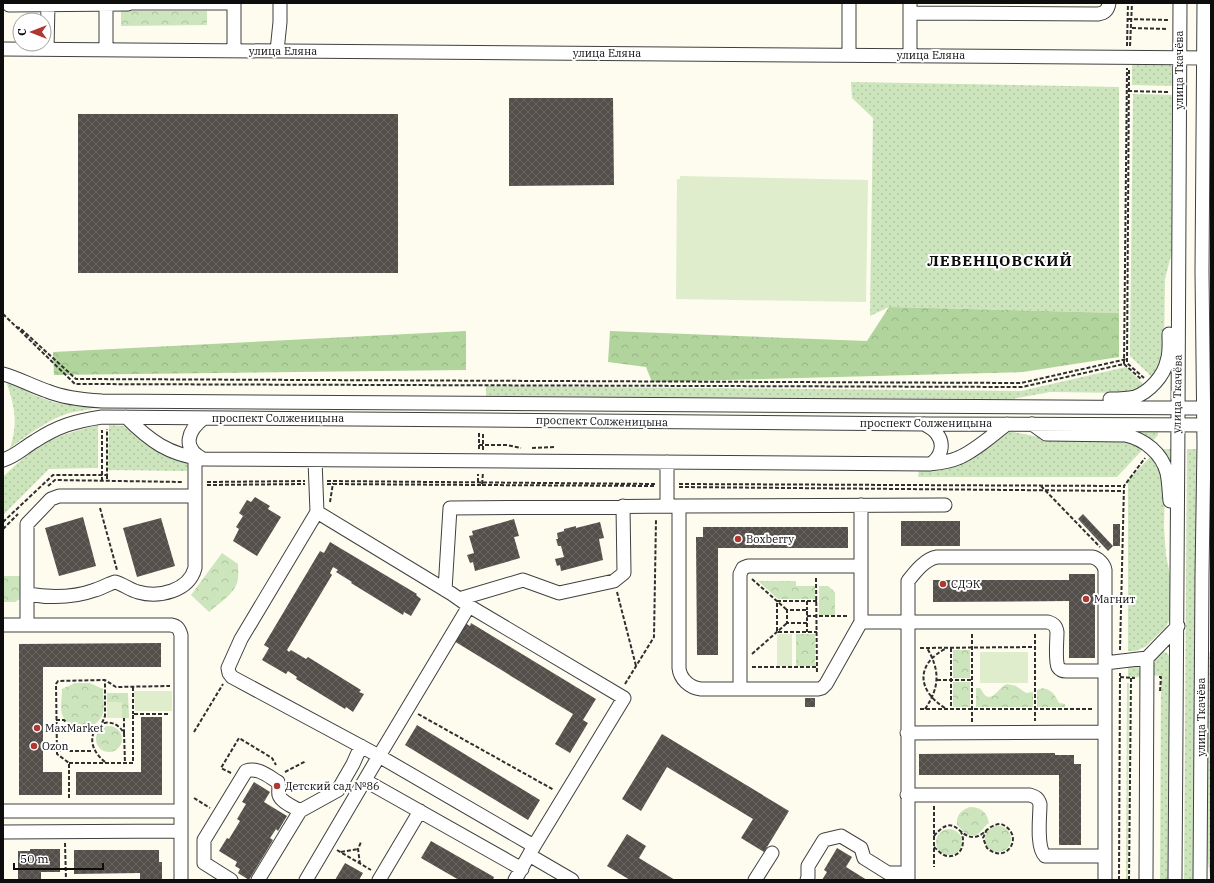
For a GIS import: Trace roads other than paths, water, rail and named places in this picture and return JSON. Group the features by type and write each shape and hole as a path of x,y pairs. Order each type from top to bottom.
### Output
{"street":[{"path":"7,3 9,5 234,3 234,50"},
{"path":"277,51 280,3"},
{"path":"848,54 849,3"},
{"path":"910,55 910,8 1098,14 1104,13 1108,9 1109,3"},
{"name":"улица Ткачёва","path":"1175,880 1178,626 1177,408 1180,3"},
{"name":"улица Ткачёва","path":"1200,880 1202,553 1207,425 1202,272 1207,58 1204,3"},
{"path":"48,4 48,12"},
{"path":"106,4 106,50"},
{"name":"улица Еляна","path":"52,49 1128,56 1207,58"},
{"path":"1034,408 1046,399 1125,399 1136,397 1152,386 1164,370 1167,361 1169,349 1170,284 1178,270"},
{"path":"1202,272 1211,285 1211,360"},
{"name":"проспект Солженицына","path":"3,374 12,376 48,392 80,400 106,401 1207,408"},
{"name":"проспект Солженицына","path":"3,460 14,456 35,441 59,427 78,420 104,417 1207,425"},
{"path":"126,418 155,443 188,458 315,460 930,464 957,458 980,445 1006,424"},
{"path":"199,459 191,448 189,441 190,433 195,425 204,418"},
{"path":"924,424 939,435 942,443 940,454 936,461 930,464"},
{"path":"1032,424 1046,434 1125,435 1135,437 1152,448 1164,464 1167,472 1172,531 1178,552"},
{"path":"27,594 49,597 66,597 95,590 115,582 140,593 158,594 175,590 189,581 195,568 195,482 199,459"},
{"path":"315,460 317,512 241,639 228,668 229,673 232,677 380,756 531,851 572,880"},
{"path":"667,462 663,486 667,506 680,674 683,679 695,688 817,689 822,688 826,684 861,619 861,506"},
{"path":"27,625 27,524 54,497 195,496"},
{"path":"445,590 450,508 945,505"},
{"path":"306,880 408,708 464,602 523,580 559,594 614,581 624,573 623,506"},
{"path":"317,512 624,698 518,874 420,811 366,781"},
{"path":"1202,553 1209,538 1211,512"},
{"path":"807,880 808,866 824,840 841,836 861,848 864,858 886,876 908,876 908,582 927,561 931,558 937,557 1095,557 1103,564 1105,570 1106,880"},
{"path":"740,689 744,661 740,574 743,568 748,566 861,566"},
{"path":"861,619 907,622 1053,623 1057,632 1057,663 1058,668 1061,670 1105,667 1120,661 1147,658 1178,626"},
{"path":"3,625 176,626 180,629 181,880"},
{"path":"1202,626 1211,636"},
{"path":"1146,880 1147,658"},
{"path":"907,733 1105,732"},
{"path":"258,880 300,811 338,790 353,764 361,746"},
{"path":"204,863 204,840 246,770 257,770 278,782 279,794 282,800 300,811"},
{"path":"907,795 1036,796 1040,804 1041,852 1045,856 1106,856"},
{"path":"3,811 181,811"},
{"path":"380,878 420,811"},
{"path":"3,832 181,831"},
{"path":"755,880 772,853"},
{"path":"181,858 204,863 231,880"}],"place":[{"name":"Boxberry","path":"738,539"},
{"name":"СДЭК","path":"943,584"},
{"name":"Магнит","path":"1086,599"},
{"name":"MaxMarket","path":"37,728"},
{"name":"Ozon","path":"34,746"},
{"name":"Детский сад №86","path":"277,786"}],"district":[{"name":"ЛЕВЕНЦОВСКИЙ","path":"1000,261"}]}
